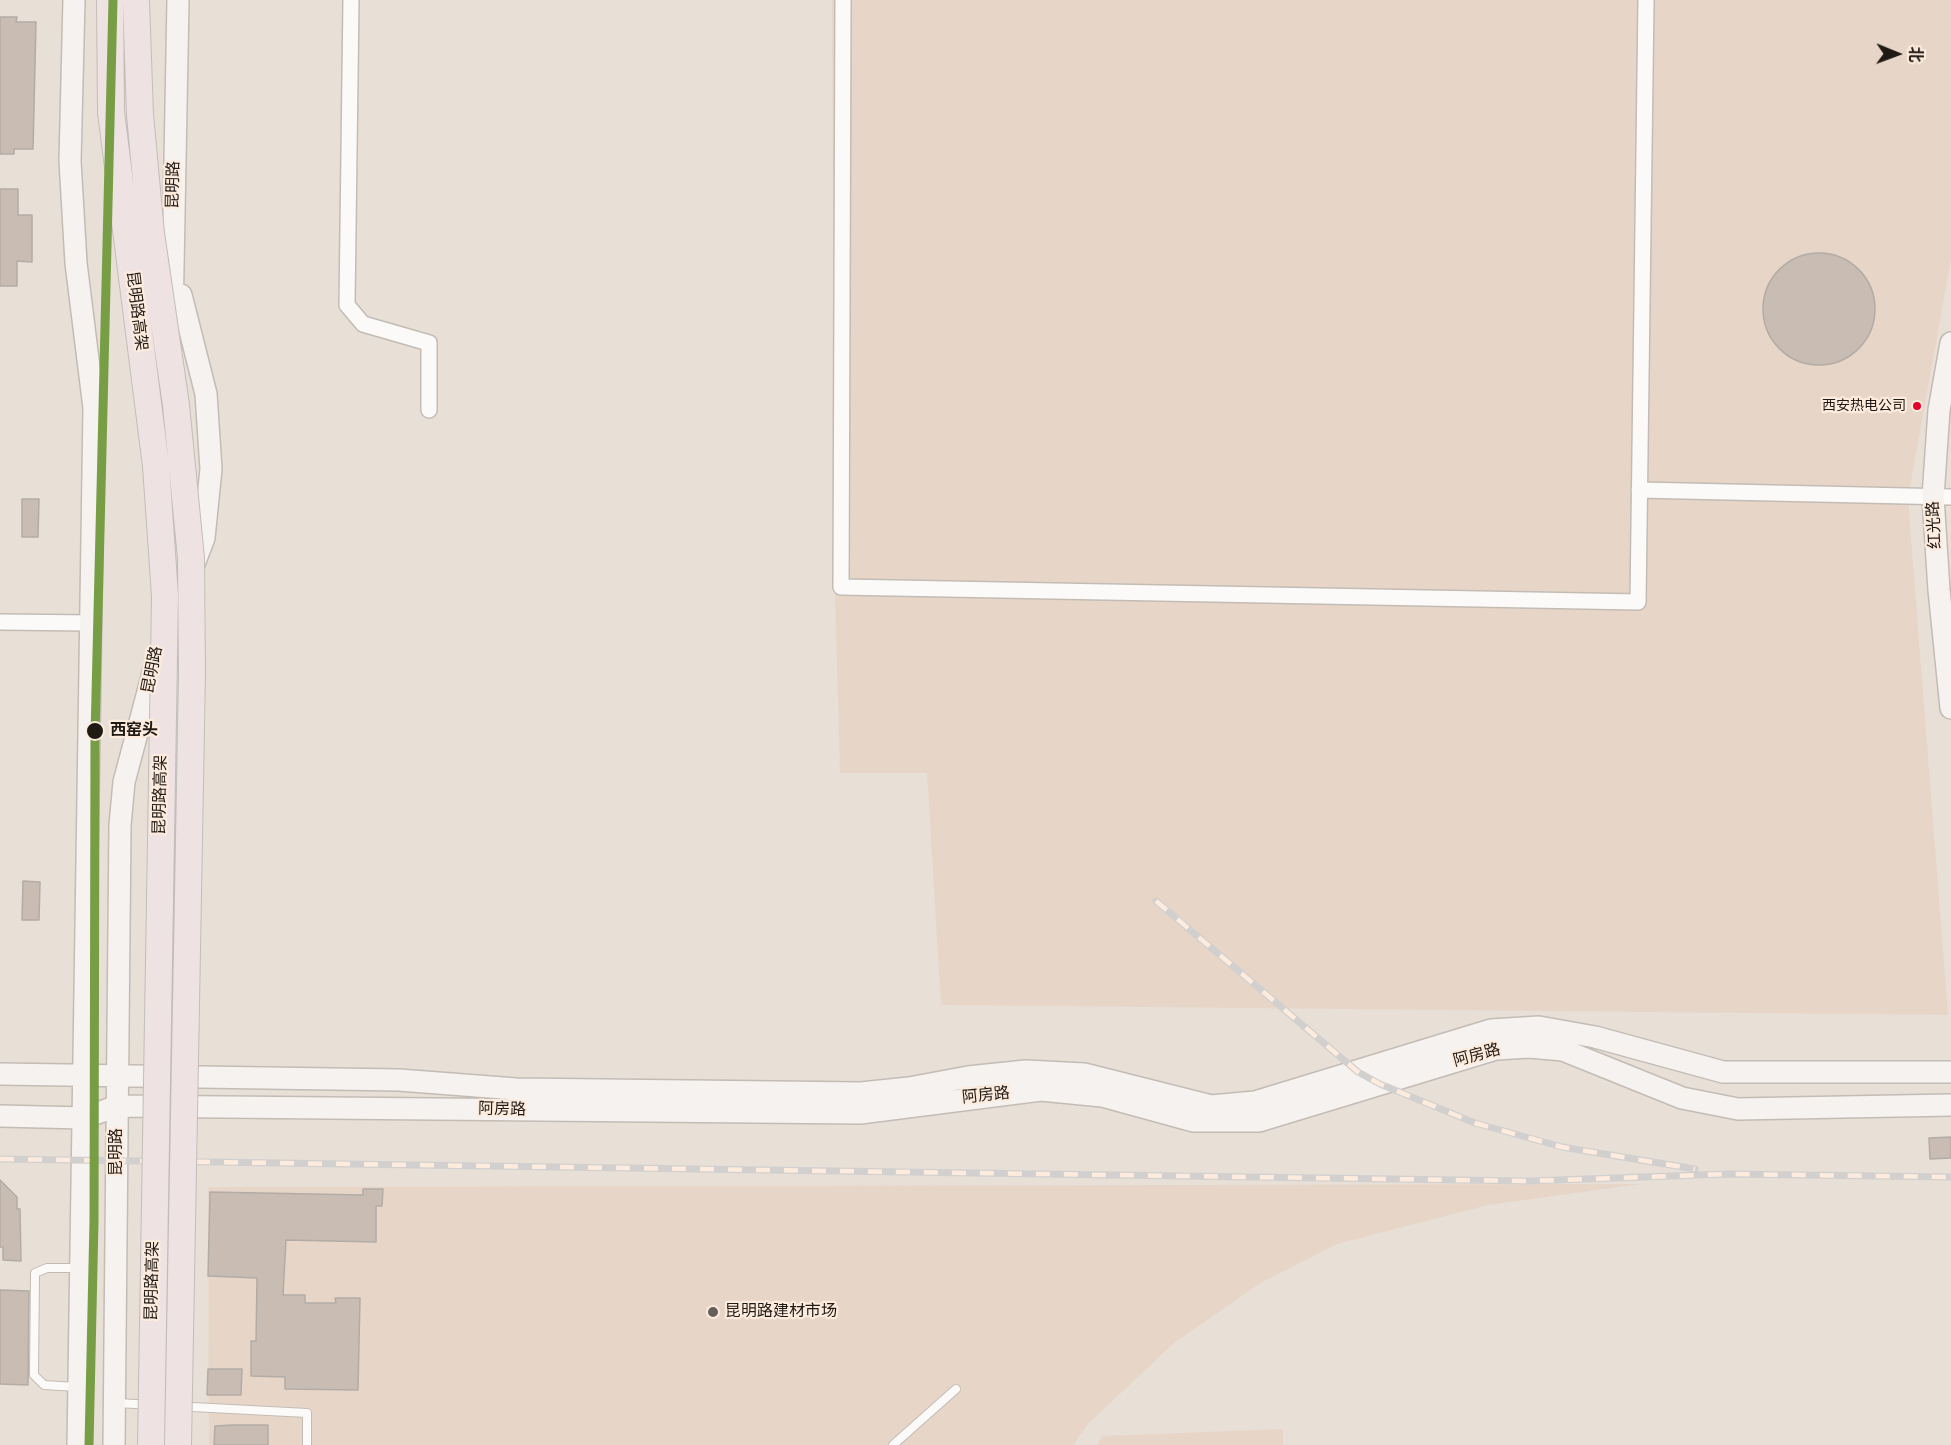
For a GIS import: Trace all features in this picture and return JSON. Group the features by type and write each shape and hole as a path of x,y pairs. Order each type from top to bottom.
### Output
{"highway":[{"name":"昆明路高架","path":"110,0 111,112 156,466 165,596 150,1445"},
{"name":"昆明路高架","path":"136,0 140,115 152,232 176,405 191,558 191,686 178,1445"}],"main road":[{"name":"昆明路","path":"75,0 70,161 76,263 94,408 78,1445"},
{"name":"昆明路","path":"114,1445 120,825 123,792 158,657 168,493 178,0"},
{"path":"158,657 204,538 211,469 206,394 183,308 173,248"},
{"name":"红光路","path":"1951,343 1939,410 1942,497 1939,590 1951,708"},
{"name":"阿房路","path":"0,1074 399,1080 516,1089 861,1093 909,1089 969,1077 1026,1071 1084,1074 1211,1106 1255,1102 1491,1029 1539,1027 1595,1037 1723,1072 1951,1072"},
{"name":"阿房路","path":"0,1116 84,1118 117,1106 860,1113 1041,1090 1102,1096 1193,1121 1259,1121 1496,1048 1528,1047 1563,1050 1682,1098 1738,1108 1951,1106"}],"street":[{"path":"351,0 347,305 363,324 429,343 429,410"},
{"path":"843,0 842,588 1638,602 1646,0"},
{"path":"1640,490 1942,497"},
{"path":"0,622 92,623"}],"lane":[{"path":"79,1387 44,1385 34,1375 35,1273 47,1268 81,1268"},
{"path":"893,1445 956,1389"},
{"path":"115,1403 308,1413 307,1445"}],"shaded area":[{"path":"832,0 1951,0 1951,259 1908,498 1948,1015 941,1005 927,773 840,773 835,597"},
{"name":"昆明路建材市场","path":"1641,1184 1488,1205 1337,1244 1262,1282 1174,1343 1088,1424 1073,1445 209,1445 208,1187"},
{"path":"1283,1429 1283,1445 1097,1445 1102,1436"}],"building":[{"path":"0,17 17,17 16,22 36,22 33,149 14,149 14,154 0,154"},
{"path":"0,189 18,189 18,215 32,215 32,262 17,261 17,286 0,286"},
{"path":"1819,253 1840,258 1858,270 1870,288 1875,309 1870,330 1858,348 1840,360 1819,365 1798,360 1780,348 1768,330 1763,309 1768,288 1780,270 1798,258"},
{"path":"22,499 39,499 38,537 22,537"},
{"path":"23,881 40,882 39,920 22,920"},
{"path":"1951,1137 1951,1158 1930,1159 1929,1138"},
{"path":"0,1180 17,1197 17,1209 20,1209 21,1261 3,1260 3,1247 0,1247"},
{"path":"363,1189 383,1189 382,1206 376,1206 376,1242 286,1240 283,1295 305,1295 305,1303 336,1303 335,1298 360,1298 358,1390 285,1389 285,1377 251,1376 251,1341 256,1341 257,1278 208,1276 210,1192 363,1195"},
{"path":"0,1290 29,1291 28,1385 0,1384"},
{"path":"208,1369 242,1369 241,1395 207,1395"},
{"path":"268,1425 268,1445 214,1445 215,1426"}],"railway":[{"path":"1156,901 1358,1072 1380,1084 1475,1123 1562,1147 1695,1169"},
{"path":"0,1159 1529,1181 1728,1174 1951,1177"}],"transit line":[{"path":"89,1445 94,1221 95,735 113,0"}],"place":[{"name":"西安热电公司","path":"1917,406"},
{"name":"西窑头","path":"95,731"},
{"name":"昆明路建材市场","path":"713,1312"}]}
